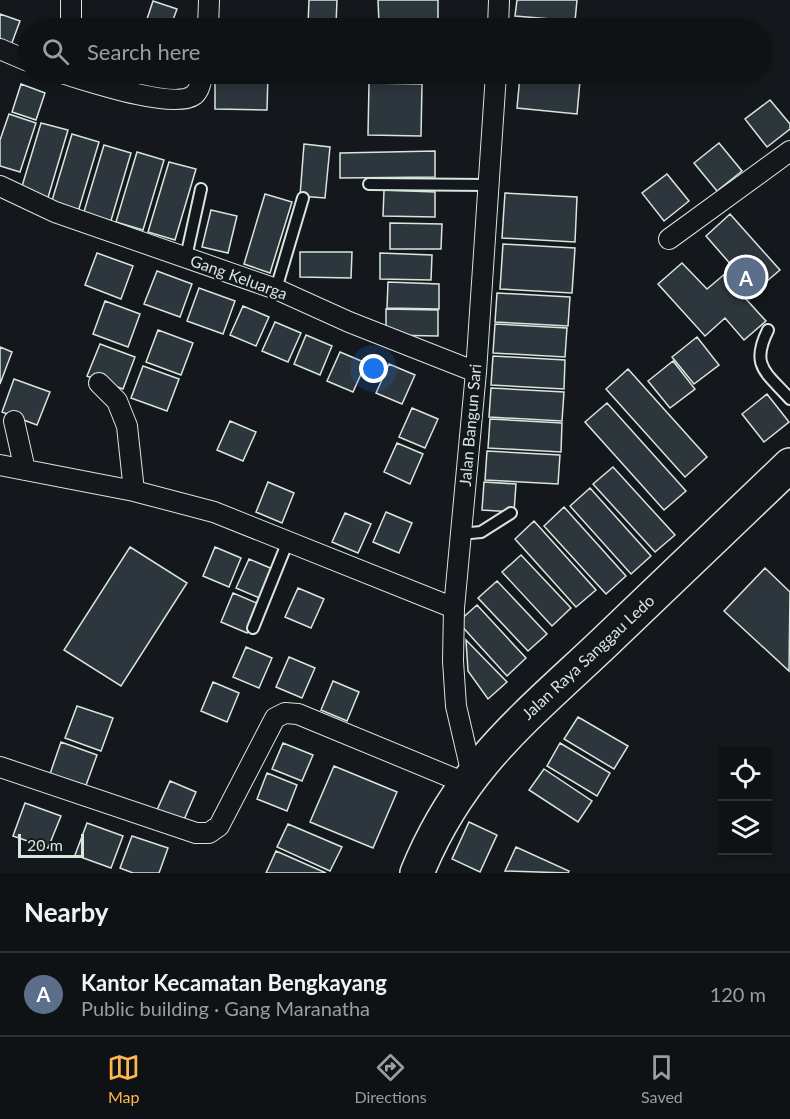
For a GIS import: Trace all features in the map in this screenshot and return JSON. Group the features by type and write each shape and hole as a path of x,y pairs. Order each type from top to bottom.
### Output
{"highway":[{"name":"Jalan Raya Sanggau Ledo","path":"417,873 440,822 469,779 516,724 790,465"}],"street":[{"path":"71,0 71,18"},
{"path":"208,18 209,0"},
{"path":"498,18 499,0"},
{"path":"0,49 18,57"},
{"path":"103,84 140,95 183,99 194,95 200,84"},
{"name":"Jalan Bangun Sari","path":"469,779 456,706 453,661 454,608 476,372 495,84"},
{"path":"669,239 790,151"},
{"name":"Gang Keluarga","path":"0,186 55,212 276,289 349,322 476,372"},
{"path":"99,383 117,401 127,426 134,491"},
{"path":"14,421 25,470"},
{"path":"0,465 134,491 214,512 454,608"},
{"path":"0,767 196,833 209,833 219,826 274,718 285,712 298,714 469,779"}],"lane":[{"path":"369,184 488,185"},
{"path":"186,257 201,189"},
{"path":"276,289 303,198"},
{"path":"768,330 758,350 761,364 790,399"},
{"path":"460,534 481,532 511,513"},
{"path":"253,628 288,541"}],"building":[{"path":"309,0 337,0 336,18 308,18"},
{"path":"378,0 438,0 438,18 379,18"},
{"path":"517,0 577,0 575,18 515,16"},
{"path":"153,1 177,9 174,18 147,18"},
{"path":"0,14 18,20 18,26 10,48 0,44"},
{"path":"21,84 45,93 36,120 12,112"},
{"path":"215,84 268,84 267,110 215,109"},
{"path":"369,84 422,84 421,136 368,135"},
{"path":"519,84 580,84 577,114 517,108"},
{"path":"770,100 790,124 790,129 767,147 745,119"},
{"path":"9,114 36,123 20,172 0,166 0,140"},
{"path":"41,123 68,130 47,201 20,193"},
{"path":"72,134 99,142 78,212 51,204"},
{"path":"719,143 742,171 717,191 694,163"},
{"path":"304,144 330,147 325,198 300,196"},
{"path":"104,145 131,153 110,224 83,215"},
{"path":"435,151 435,177 340,178 340,153"},
{"path":"137,152 164,160 143,230 116,222"},
{"path":"169,162 196,169 175,240 148,232"},
{"path":"667,174 689,201 664,221 642,193"},
{"path":"384,190 435,192 435,217 383,216"},
{"path":"505,193 577,197 575,242 502,238"},
{"path":"265,194 292,202 270,273 244,264"},
{"path":"211,210 237,216 228,253 202,247"},
{"path":"730,214 780,270 746,299 766,321 744,340 725,318 705,336 658,284 682,263 707,289 733,267 706,236"},
{"path":"390,223 442,224 441,249 390,249"},
{"path":"503,244 575,248 572,293 500,289"},
{"path":"300,252 352,252 351,278 300,277"},
{"path":"97,253 133,266 121,299 85,285"},
{"path":"380,253 432,255 431,280 380,279"},
{"path":"157,271 192,284 180,317 144,304"},
{"path":"388,282 439,284 439,309 387,308"},
{"path":"199,288 235,301 223,334 187,321"},
{"path":"497,293 570,297 568,326 495,322"},
{"path":"105,301 140,314 128,347 93,334"},
{"path":"243,306 269,317 256,346 230,335"},
{"path":"386,309 438,310 438,336 386,335"},
{"path":"275,322 301,333 288,362 262,351"},
{"path":"495,324 567,328 565,357 493,353"},
{"path":"158,330 193,343 181,375 146,362"},
{"path":"306,335 332,346 320,375 294,364"},
{"path":"697,337 719,365 694,384 672,357"},
{"path":"100,344 135,357 123,389 87,376"},
{"path":"0,347 12,352 0,384"},
{"path":"340,352 366,363 353,392 327,381"},
{"path":"493,356 565,360 564,389 491,385"},
{"path":"673,361 695,389 670,408 648,381"},
{"path":"389,364 415,375 402,404 376,393"},
{"path":"143,366 179,379 167,411 131,398"},
{"path":"628,369 707,457 685,477 606,389"},
{"path":"14,379 50,392 37,425 2,412"},
{"path":"491,388 564,392 562,421 489,417"},
{"path":"767,394 789,422 764,442 742,414"},
{"path":"607,403 686,491 664,510 585,422"},
{"path":"412,408 438,419 425,448 399,437"},
{"path":"490,419 562,423 561,452 488,448"},
{"path":"230,421 256,432 243,461 217,450"},
{"path":"397,443 423,454 410,484 384,472"},
{"path":"487,451 560,455 558,484 485,480"},
{"path":"613,467 675,535 655,552 593,484"},
{"path":"268,482 294,493 282,523 256,512"},
{"path":"484,482 516,484 514,512 482,510"},
{"path":"590,488 651,556 631,574 570,506"},
{"path":"564,507 626,576 606,594 544,526"},
{"path":"386,512 412,523 399,553 373,542"},
{"path":"345,513 371,524 358,553 332,542"},
{"path":"534,521 596,590 576,607 515,539"},
{"path":"130,547 187,583 121,686 64,650"},
{"path":"215,547 241,558 229,587 203,576"},
{"path":"521,555 571,608 552,626 502,572"},
{"path":"249,559 275,570 262,599 236,588"},
{"path":"765,568 790,592 789,671 724,611"},
{"path":"497,581 547,634 528,651 478,598"},
{"path":"298,588 324,599 311,628 285,617"},
{"path":"233,593 259,604 247,633 221,622"},
{"path":"477,605 526,658 507,676 458,622"},
{"path":"466,640 507,682 488,699 468,671"},
{"path":"246,647 272,658 259,688 233,677"},
{"path":"289,657 315,668 302,698 276,687"},
{"path":"333,681 359,692 347,721 321,710"},
{"path":"213,682 239,693 227,722 201,711"},
{"path":"77,706 113,718 101,751 65,738"},
{"path":"578,717 628,746 614,769 564,739"},
{"path":"61,742 97,755 85,788 50,774"},
{"path":"283,743 313,755 302,781 272,769"},
{"path":"560,743 610,773 597,796 547,766"},
{"path":"334,766 397,792 373,848 310,822"},
{"path":"544,769 592,801 578,822 529,790"},
{"path":"267,773 297,785 287,811 257,799"},
{"path":"170,781 196,792 183,822 157,810"},
{"path":"25,803 61,816 48,848 13,836"},
{"path":"469,822 497,835 480,872 452,859"},
{"path":"87,823 123,836 111,868 75,855"},
{"path":"288,824 342,847 330,871 277,847"},
{"path":"132,836 168,848 159,873 133,873 120,868"},
{"path":"516,847 569,871 568,873 505,871"},
{"path":"276,851 326,873 266,873"}],"place":[{"name":"Kantor Kecamatan Bengkayang","path":"746,277"}]}
